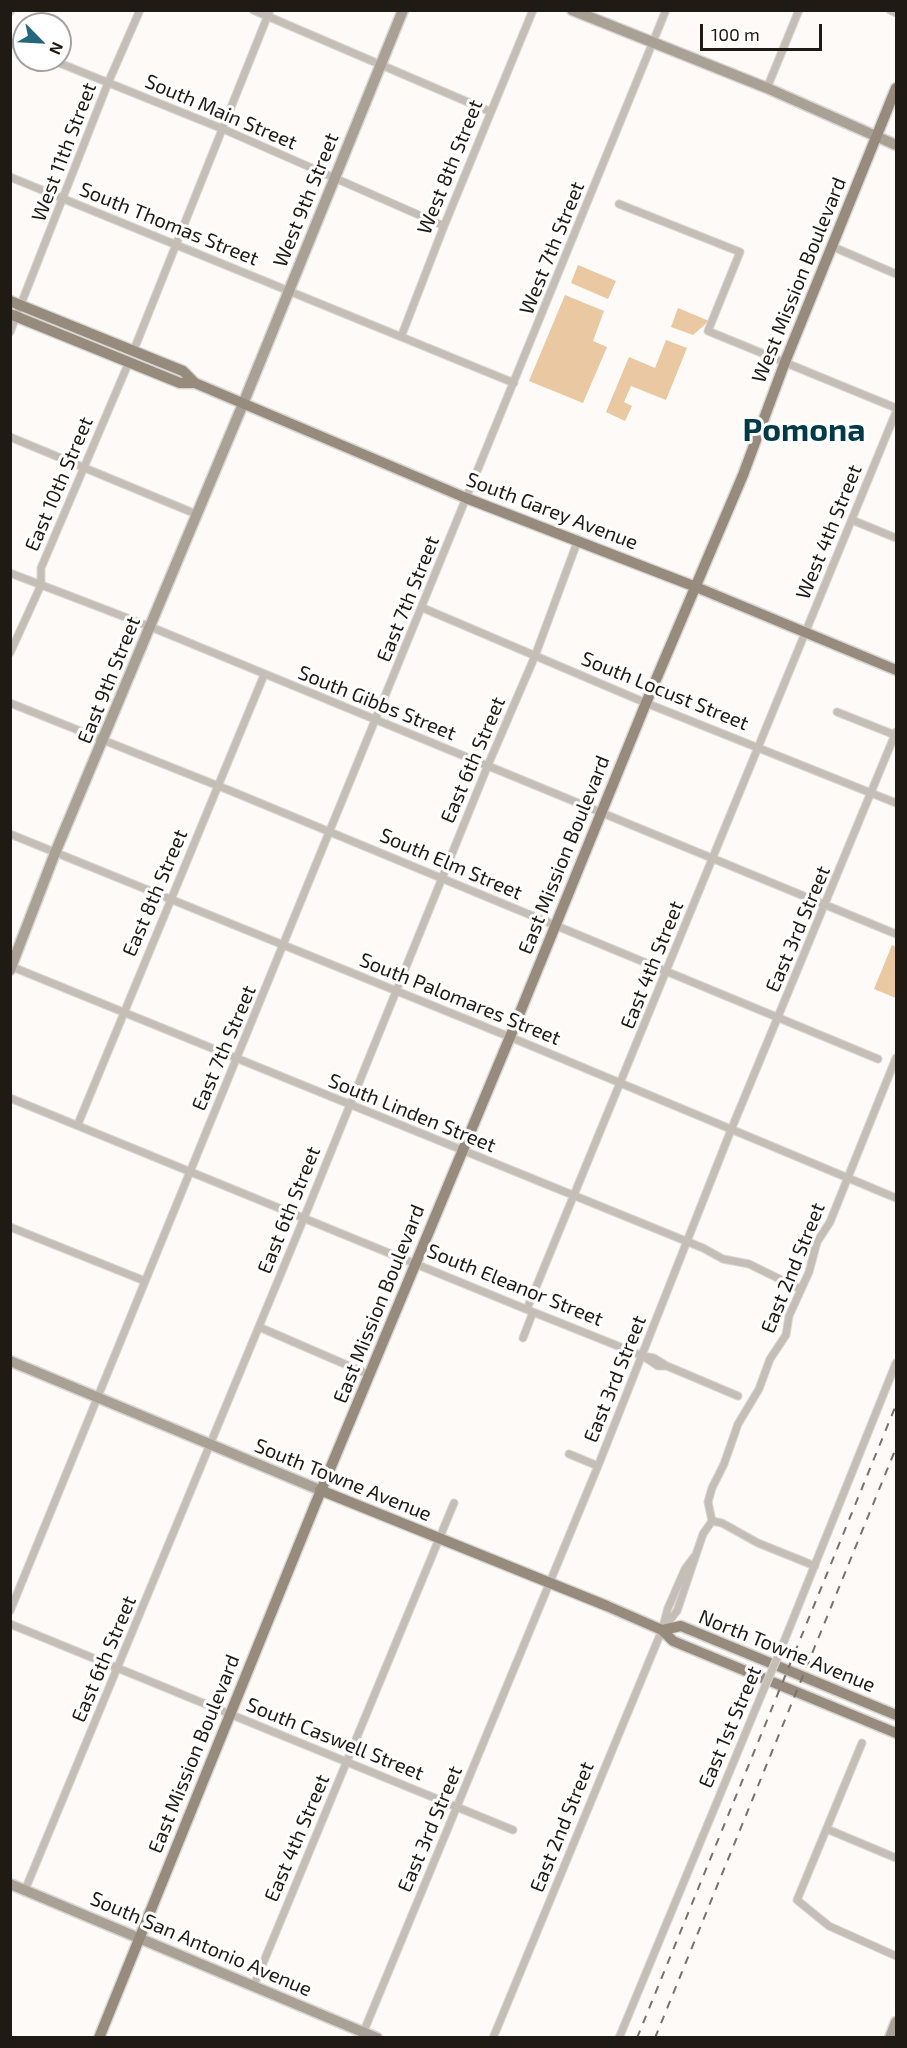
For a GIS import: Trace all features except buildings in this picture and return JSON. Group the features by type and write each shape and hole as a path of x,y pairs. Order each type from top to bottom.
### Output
{"main road":[{"name":"West Mission Boulevard","path":"696,587 743,475 784,362 897,88"},
{"name":"South Garey Avenue","path":"10,301 131,357 180,384 195,383 466,498 696,587 897,670"},
{"name":"South Garey Avenue","path":"14,315 131,357"},
{"name":"East Mission Boulevard","path":"99,2037 228,1714 556,925 601,811 696,587"},
{"name":"South Towne Avenue","path":"321,1490 662,1630"},
{"name":"North Towne Avenue","path":"662,1630 681,1626 897,1716"},
{"name":"North Towne Avenue","path":"662,1630 672,1641 897,1733"}],"street":[{"name":"West 11th Street","path":"10,332 14,315 22,306 108,83 140,10"},
{"path":"253,10 269,13 380,66 491,112"},
{"name":"West 9th Street","path":"243,404 404,10"},
{"name":"West 8th Street","path":"401,337 533,10"},
{"path":"572,10 767,88 897,145"},
{"name":"West 7th Street","path":"466,498 666,10"},
{"path":"767,88 799,10"},
{"path":"890,10 897,13"},
{"name":"East 10th Street","path":"10,653 41,585 41,568 131,357 269,13"},
{"name":"South Main Street","path":"72,68 224,129 444,226"},
{"name":"South Thomas Street","path":"10,177 514,383"},
{"path":"619,204 740,252 708,331 897,410"},
{"path":"831,246 897,274"},
{"name":"East 9th Street","path":"11,968 55,853 104,741 243,404"},
{"name":"West 4th Street","path":"805,632 897,410"},
{"path":"10,437 196,514"},
{"name":"East 7th Street","path":"10,1611 284,946 329,831 423,608 466,498"},
{"path":"852,520 897,538"},
{"name":"East 6th Street","path":"25,1890 304,1218 488,765 535,656 578,540"},
{"name":"South Gibbs Street","path":"10,573 151,627 897,934"},
{"name":"South Locust Street","path":"423,608 646,703 897,803"},
{"name":"East 4th Street","path":"523,1338 530,1310 574,1196 805,632"},
{"name":"East 8th Street","path":"78,1124 264,675"},
{"name":"South Elm Street","path":"10,703 218,785 878,1059"},
{"path":"837,712 896,734"},
{"name":"East 3rd Street","path":"362,2035 643,1356 731,1130 896,734"},
{"name":"South Palomares Street","path":"10,834 510,1036 897,1198"},
{"name":"South Linden Street","path":"11,968 124,1011 723,1259 749,1264 800,1289"},
{"name":"East 2nd Street","path":"493,2037 662,1630 685,1569 694,1557 707,1525 712,1521 708,1502 738,1424 759,1389 770,1359 786,1335 789,1316 808,1272 817,1242 830,1222 897,1058"},
{"name":"South Eleanor Street","path":"10,1098 643,1356 658,1366 667,1366 738,1396"},
{"path":"10,1227 145,1281"},
{"path":"259,1327 370,1375"},
{"name":"South Towne Avenue","path":"10,1361 321,1490"},
{"name":"East 1st Street","path":"619,2037 815,1566 897,1362"},
{"path":"569,1454 598,1466"},
{"name":"East 4th Street","path":"254,1985 454,1503"},
{"path":"712,1521 722,1523 758,1543 815,1566"},
{"name":"South Caswell Street","path":"10,1624 513,1830"},
{"path":"862,1743 797,1900 829,1926 897,1956"},
{"path":"827,1829 897,1858"},
{"name":"South San Antonio Avenue","path":"10,1884 254,1985 362,2035 377,2037"},
{"path":"890,2037 897,2022"}],"shaded area":[{"path":"578,265 616,281 608,299 571,283"},
{"path":"565,295 604,311 593,341 607,347 583,403 529,381"},
{"path":"678,308 709,321 693,335 671,327"},
{"path":"666,340 687,348 666,400 631,386 624,402 632,406 625,421 606,412 629,357 655,368"},
{"path":"892,945 896,947 896,998 874,989"}],"railway":[{"path":"637,2038 896,1405"},
{"path":"655,2038 896,1448"}],"district":[{"name":"Pomona","path":"804,430"}]}
